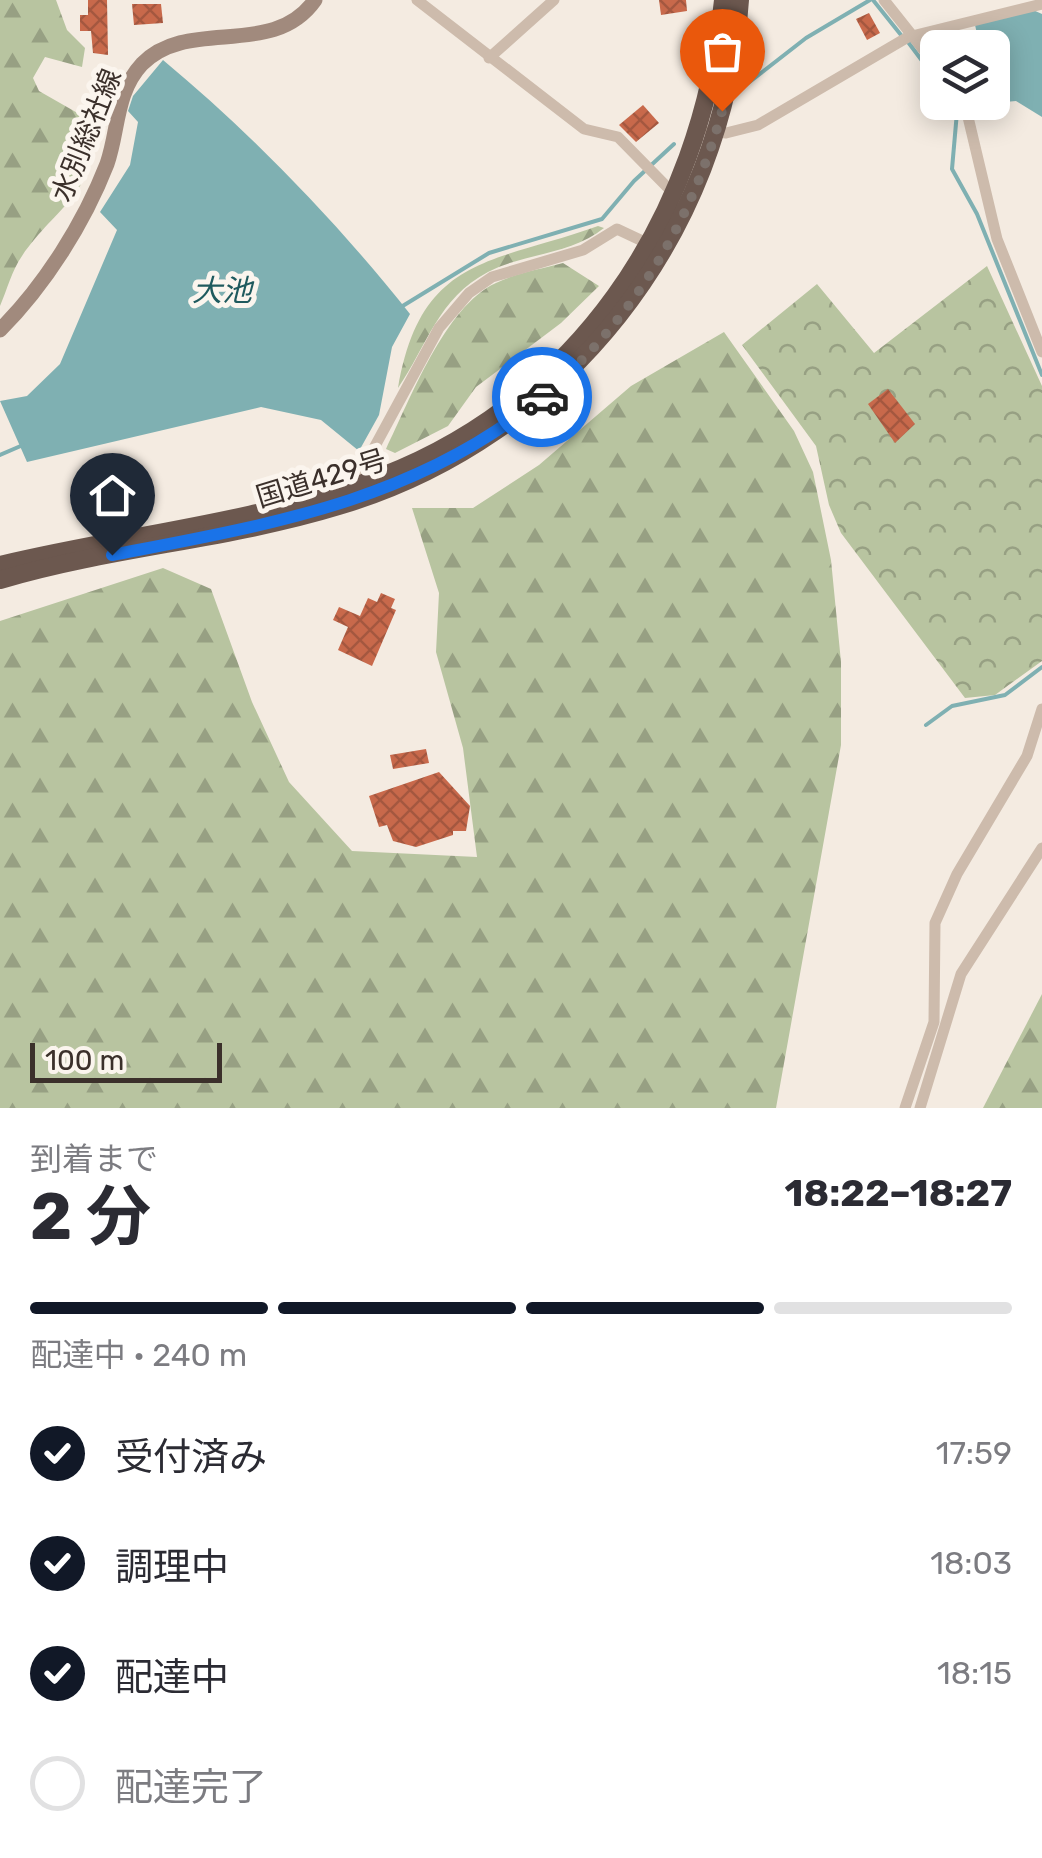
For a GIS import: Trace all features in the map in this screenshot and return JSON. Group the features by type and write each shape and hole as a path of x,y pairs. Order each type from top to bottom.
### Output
{"highway":[{"name":"国道429号","path":"708,130 724,0"},
{"name":"国道429号","path":"0,580 272,524 455,458 538,400 618,320 682,198 727,89 740,0"},
{"name":"国道429号","path":"0,565 365,490"}],"main road":[{"name":"水別総社線","path":"0,330 50,268 86,208 108,160 116,112 142,64 172,46 284,28 315,0"}],"street":[{"path":"417,0 584,129 618,138 682,198"},
{"path":"489,58 526,20 554,0"},
{"path":"884,0 920,50"},
{"path":"708,130 758,125 908,38 1042,4"},
{"path":"969,120 998,239 1042,352"},
{"path":"365,490 362,470 439,328 469,293 492,277 582,250 617,229 656,248"},
{"path":"906,1108 934,1022 935,923 957,874 1027,756 1042,708"},
{"path":"920,1108 962,974 1042,848"}],"green space":[{"path":"0,0 56,0 67,30 85,48 82,67 45,57 33,78 39,91 95,123 89,168 81,184 22,256 0,306"},
{"path":"598,226 604,228 577,244 502,266 471,283 445,309 398,388 409,344 424,312 443,288 494,259"},
{"path":"563,263 599,286 561,323 476,387 448,426 395,453 386,449 431,356 461,312 496,283"},
{"path":"987,266 1042,386 1042,661 995,695 965,698 841,533 829,505 816,446 742,345 817,284 874,353"},
{"path":"724,332 794,431 813,472 831,560 841,662 841,745 776,1108 0,1108 0,621 163,568 211,589 252,702 289,782 352,851 477,857 463,748 436,652 439,593 412,508 473,508 539,465 631,386"},
{"path":"1042,994 1042,1108 983,1108"}],"water":[{"path":"1033,10 1042,14 1042,117 1016,101 1010,102 1010,30 976,30 975,25"},
{"name":"大池","path":"163,60 293,181 410,314 392,347 379,415 359,451 321,420 261,407 27,462 0,401 27,396 60,364 117,230 100,212 130,165 138,122 128,111 133,96"}],"building":[{"path":"88,0 107,0 108,55 93,53 91,31 80,31 80,15 88,15"},
{"path":"659,0 686,0 687,11 661,15"},
{"path":"132,4 161,4 163,23 134,25"},
{"path":"869,13 880,33 867,40 856,19"},
{"path":"643,105 659,123 636,142 619,125"},
{"path":"888,389 915,424 895,443 868,404"},
{"path":"381,593 395,599 391,608 396,610 372,666 338,650 348,627 333,620 339,607 360,616 368,598 377,602"},
{"path":"426,749 429,763 393,769 390,755"},
{"path":"439,772 470,806 466,831 453,831 453,835 416,847 393,841 387,825 379,827 369,796"}],"waterway":[{"path":"743,87 806,38 870,0"},
{"path":"873,0 901,35"},
{"path":"908,42 920,58"},
{"path":"956,120 952,169 977,214 1042,375"},
{"path":"401,307 489,253 602,219 634,181 674,144"},
{"path":"0,455 23,445"},
{"path":"926,725 952,706 1005,695 1042,667"}],"way so far":[{"path":"542,397 618,320 652,274 696,187 722,111"}],"route":[{"path":"112,555 284,521 367,497 455,458 542,397"}]}
